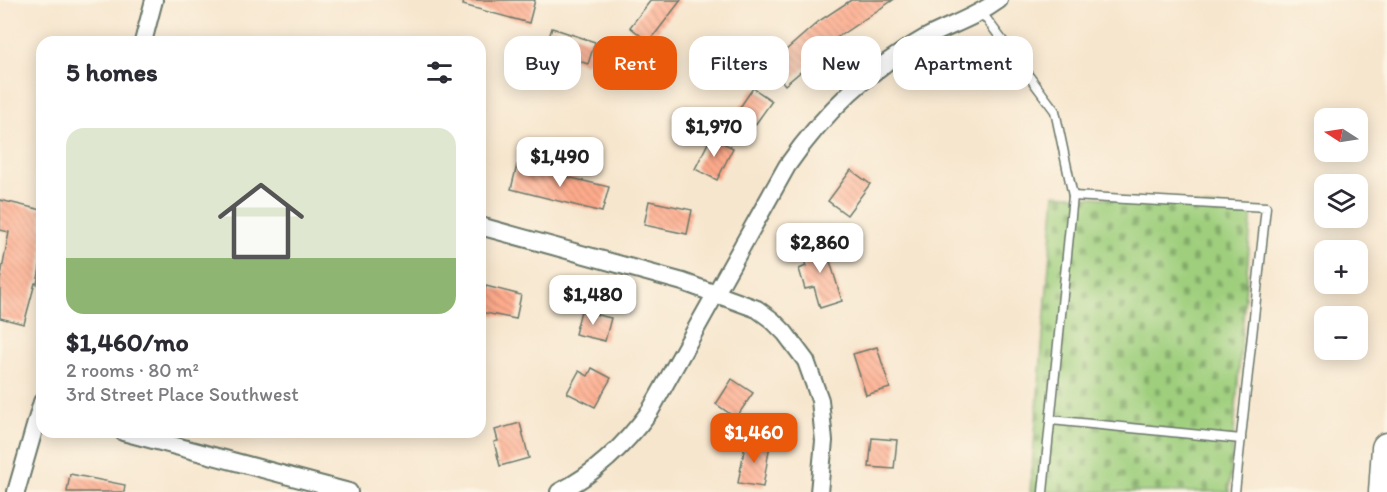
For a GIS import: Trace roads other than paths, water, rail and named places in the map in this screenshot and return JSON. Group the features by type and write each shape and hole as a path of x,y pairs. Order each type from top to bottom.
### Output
{"highway":[{"path":"1384,492 1387,448"}],"street":[{"path":"144,36 154,0"},
{"path":"559,492 584,478 616,452 650,411 787,166 827,115 862,82 893,58 927,38 982,13 999,0"},
{"path":"486,228 683,282 757,309 772,320 806,361 817,390 823,420 824,441 819,492"},
{"path":"16,492 36,425"},
{"path":"146,438 349,492"}],"lane":[{"path":"982,13 1055,111 1073,196 1044,492"},
{"path":"1073,196 1266,207 1235,492"},
{"path":"1051,420 1240,440"}]}
